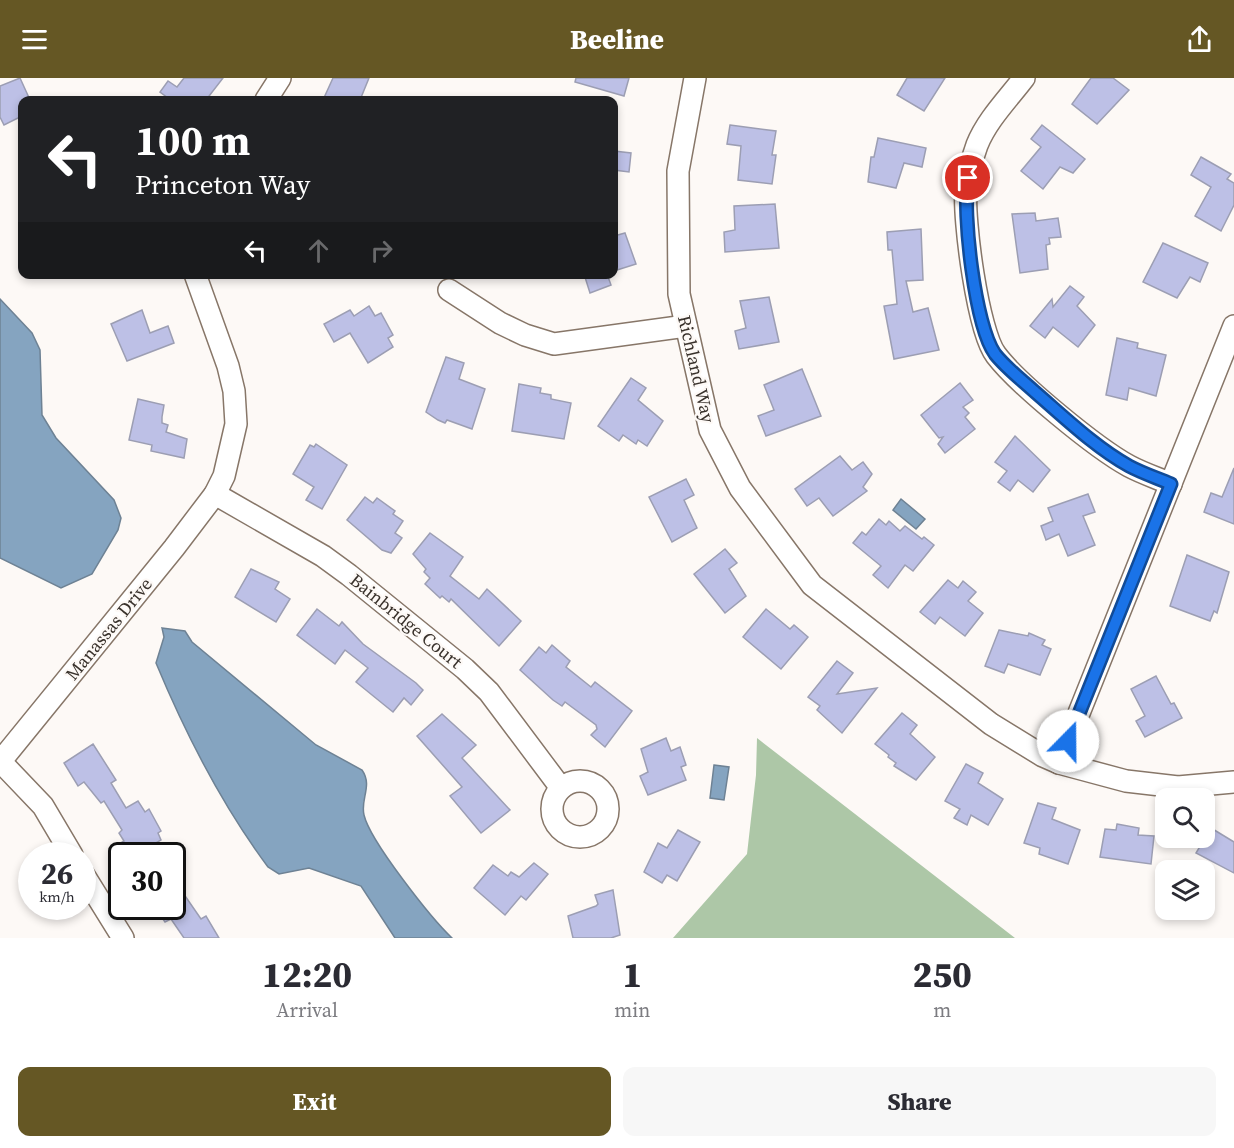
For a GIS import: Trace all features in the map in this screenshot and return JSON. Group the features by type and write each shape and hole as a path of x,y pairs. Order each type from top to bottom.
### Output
{"street":[{"path":"269,96 280,78"},
{"name":"Richland Way","path":"695,78 678,171 679,294 686,326 710,430 740,488 812,585 991,724 1059,763 1126,781 1178,787 1234,782"},
{"path":"1024,78 985,128 971,165 966,191 977,300 984,331 994,353 1063,416 1128,466 1171,484"},
{"name":"Manassas Drive","path":"0,762 215,494 231,453 236,424 234,391 228,366 197,279"},
{"path":"449,290 500,323 525,335 554,344 686,326"},
{"path":"1059,763 1234,326"},
{"name":"Bainbridge Court","path":"215,494 323,556 349,574 465,669 489,692 561,788"},
{"path":"0,762 43,806 64,842"},
{"path":"96,895 123,938"}],"green space":[{"path":"757,738 1015,938 673,938 747,854 756,775"}],"water":[{"path":"0,299 32,333 40,350 42,415 56,438 114,500 121,518 118,530 92,574 61,588 0,558"},
{"path":"901,499 925,519 916,529 893,510"},
{"path":"162,628 185,631 192,642 316,745 362,770 366,782 364,815 377,842 402,879 452,938 395,938 361,886 309,868 279,874 268,867 220,794 167,690 156,663 164,637"},
{"path":"714,765 729,767 724,800 710,798"}],"building":[{"path":"20,78 28,96 18,96 18,118 4,125 0,117 0,86"},
{"path":"184,78 223,78 209,96 165,96 160,92 168,81 177,87"},
{"path":"333,78 369,78 362,96 325,96"},
{"path":"576,78 629,78 624,96 575,82"},
{"path":"907,78 945,78 924,111 897,95"},
{"path":"1091,78 1113,78 1129,90 1097,124 1072,104"},
{"path":"730,125 776,131 772,155 776,155 772,184 738,180 741,146 727,144"},
{"path":"1042,125 1085,159 1073,173 1060,167 1043,189 1021,171 1041,147 1031,139"},
{"path":"878,138 926,148 922,167 904,163 896,188 868,182 871,157 874,157"},
{"path":"618,151 631,153 629,172 618,171"},
{"path":"1201,157 1231,174 1227,179 1234,183 1234,205 1221,231 1195,216 1211,187 1191,175"},
{"path":"775,204 779,248 725,252 724,232 735,230 734,206"},
{"path":"1035,213 1036,221 1058,218 1061,237 1049,238 1050,244 1046,245 1048,269 1020,273 1012,214"},
{"path":"921,229 923,280 906,281 913,312 928,308 939,350 894,359 884,306 897,304 892,250 888,250 887,232"},
{"path":"625,233 636,264 618,270 618,235"},
{"path":"1163,243 1208,263 1200,282 1190,277 1177,298 1143,282"},
{"path":"586,279 609,279 611,285 590,293"},
{"path":"1070,286 1084,297 1077,306 1095,325 1078,347 1053,327 1045,338 1030,326 1052,299 1053,307"},
{"path":"769,297 779,342 739,349 735,331 746,328 740,301"},
{"path":"369,306 375,316 381,313 393,335 388,338 393,347 368,363 350,333 334,342 324,324 350,310 354,316"},
{"path":"142,310 150,333 168,326 174,343 127,361 111,324"},
{"path":"1117,338 1138,343 1137,348 1166,355 1156,396 1129,388 1127,400 1106,395"},
{"path":"446,357 464,363 459,379 485,389 472,429 447,420 445,423 426,412"},
{"path":"802,369 821,416 766,436 758,416 774,410 764,385"},
{"path":"631,378 646,388 638,400 663,421 647,446 638,440 636,444 623,435 619,441 598,426"},
{"path":"960,383 973,400 963,407 969,413 965,417 975,429 945,453 938,444 943,437 939,438 921,415"},
{"path":"519,384 541,388 540,393 551,395 551,399 571,403 564,439 512,431"},
{"path":"138,399 164,405 162,423 168,425 166,432 187,439 184,458 151,451 152,445 129,440"},
{"path":"1015,436 1050,470 1033,492 1018,480 1010,491 998,482 1007,471 995,462"},
{"path":"316,444 347,465 322,509 306,500 314,487 293,474 310,445 314,447"},
{"path":"840,456 852,470 863,462 872,474 863,487 867,491 833,516 819,498 807,506 795,489"},
{"path":"1234,468 1234,524 1204,512 1211,493 1222,497"},
{"path":"686,479 694,495 684,500 697,528 672,542 649,497"},
{"path":"1088,494 1095,512 1083,516 1095,545 1068,556 1059,534 1046,540 1041,526 1053,521 1048,508"},
{"path":"365,497 373,503 377,498 395,511 393,514 403,521 395,533 402,538 391,553 382,550 347,520"},
{"path":"879,519 886,525 889,521 900,531 905,526 934,545 913,571 905,565 888,588 873,575 881,566 853,543 862,532 866,535"},
{"path":"430,533 463,557 450,576 479,599 487,589 521,621 499,646 451,599 449,602 442,596 440,598 425,584 430,578 424,572 426,569 413,554"},
{"path":"725,549 737,563 729,569 746,596 725,613 694,574"},
{"path":"1187,555 1229,572 1217,613 1214,611 1210,621 1170,606"},
{"path":"251,569 279,582 275,589 290,599 276,622 235,597"},
{"path":"948,580 958,588 963,581 976,592 968,601 983,613 965,636 940,617 935,624 920,612"},
{"path":"317,609 339,626 342,622 363,644 423,690 411,705 404,698 393,712 356,682 368,668 345,650 335,664 297,635"},
{"path":"766,609 790,629 794,625 808,637 781,669 743,637"},
{"path":"999,630 1028,636 1029,633 1045,640 1042,645 1051,649 1040,675 1008,664 1004,673 985,666"},
{"path":"552,645 570,661 566,667 591,687 595,682 632,711 605,747 591,735 597,729 596,725 565,702 562,706 553,700 520,670 539,647 546,653"},
{"path":"837,661 853,673 837,694 877,688 842,733 817,710 820,706 808,697"},
{"path":"1156,676 1171,704 1174,703 1182,718 1145,737 1136,721 1145,716 1131,689"},
{"path":"902,713 917,725 910,734 935,757 916,780 894,766 896,763 875,744"},
{"path":"442,714 476,745 462,758 510,810 481,833 450,796 462,787 417,736"},
{"path":"666,738 671,751 680,747 686,765 681,767 686,780 648,795 640,776 648,772 641,749"},
{"path":"93,744 116,780 111,783 126,808 138,801 145,812 149,809 161,831 158,833 161,840 158,842 122,842 124,841 119,833 122,830 104,801 101,803 84,782 78,786 64,763"},
{"path":"966,764 983,773 978,783 1003,799 988,825 971,815 967,825 954,818 960,809 945,801"},
{"path":"1038,803 1056,808 1052,819 1080,830 1068,864 1039,854 1040,848 1024,843"},
{"path":"1117,824 1139,828 1138,835 1154,836 1151,864 1100,857 1105,829 1116,830"},
{"path":"678,830 700,842 677,881 667,875 662,883 644,872 658,843 667,848"},
{"path":"1215,830 1234,842 1234,873 1215,863 1215,860 1209,860 1196,853 1199,848 1215,848"},
{"path":"534,863 548,874 526,900 521,896 505,915 474,888 493,865 508,876 511,872 519,877"},
{"path":"613,890 620,935 611,938 573,938 568,916 596,906 598,904 595,895"},
{"path":"186,897 201,919 206,916 219,938 184,938 172,920 186,920"}],"route":[{"path":"968,178 966,191 977,300 984,331 994,353 1063,416 1111,454 1128,466 1171,484 1068,741"}]}
